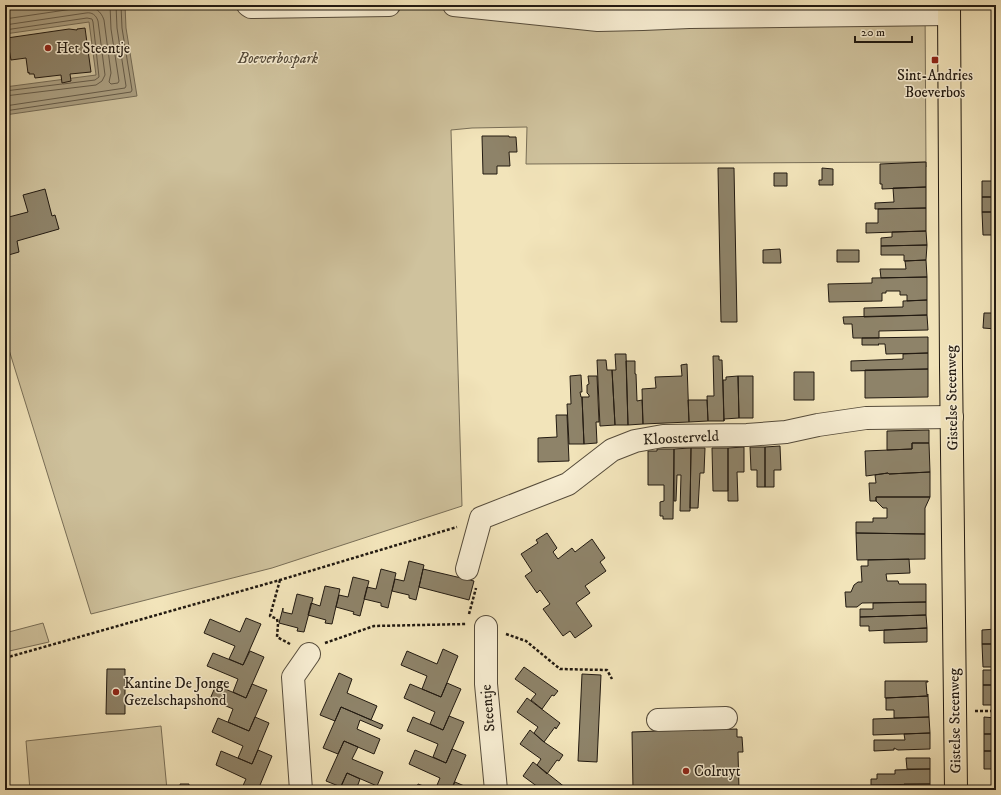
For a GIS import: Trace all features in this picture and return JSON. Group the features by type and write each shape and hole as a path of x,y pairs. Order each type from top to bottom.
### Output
{"main road":[{"name":"Gistelse Steenweg","path":"949,10 956,790"}],"street":[{"path":"250,6 389,5"},
{"path":"454,5 598,20 643,20 689,17 949,10"},
{"name":"Kloosterveld","path":"481,518 568,484 612,450 635,441 663,436 747,435 786,432 818,425 866,418 952,417"},
{"path":"467,569 481,518"},
{"name":"Steentje","path":"476,626 486,684 496,790"},
{"path":"301,790 293,678 309,654"},
{"path":"658,720 726,718"}],"path":[{"path":"5,658 280,580 481,518"},
{"path":"467,569 480,573 476,626"},
{"path":"280,580 270,616 277,619 277,637 309,654 312,649 318,646 374,626 476,626 526,641 560,669 607,670 612,679"}],"green space":[{"name":"Boeverbospark","path":"5,5 925,5 926,167 925,162 526,164 527,127 451,130 462,506 272,568 91,614 5,337"},
{"path":"43,623 49,642 5,652 5,633"},
{"path":"161,726 167,790 30,790 26,741"}],"water":[{"path":"5,5 125,5 126,28 137,96 5,115 5,87 96,75 89,22 5,34"}],"building":[{"name":"Het Steentje","path":"85,28 91,72 70,74 71,81 62,83 61,75 35,78 34,74 28,73 26,58 11,60 7,38"},
{"path":"482,136 516,137 517,152 509,152 510,166 497,166 497,174 483,174"},
{"path":"926,162 926,187 882,189 882,184 880,184 880,164"},
{"path":"718,168 734,168 737,322 721,322"},
{"path":"822,168 833,169 833,185 819,185 819,180 822,180"},
{"path":"774,173 787,173 787,186 774,186"},
{"path":"982,181 996,181 996,197 982,197"},
{"path":"926,187 926,208 875,209 875,203 894,202 893,188"},
{"path":"45,189 52,216 55,215 59,229 17,241 19,252 5,256 5,218 28,212 23,195"},
{"path":"982,197 996,197 996,212 982,212"},
{"path":"926,208 926,231 866,233 866,223 878,223 878,209"},
{"path":"982,212 996,212 996,235 983,235"},
{"path":"926,231 927,245 881,246 881,238 892,237 892,232"},
{"path":"927,245 926,260 904,261 904,255 881,255 881,246"},
{"path":"780,249 781,263 763,263 763,250"},
{"path":"837,250 859,250 859,262 837,262"},
{"path":"926,260 927,277 881,278 880,269 906,269 905,261"},
{"path":"927,277 927,300 907,301 907,295 900,295 900,291 886,291 886,293 882,293 882,301 829,302 828,284 872,283 872,278"},
{"path":"927,300 927,315 864,317 864,308 903,307 903,301"},
{"path":"984,313 996,313 996,329 983,328"},
{"path":"927,315 928,330 879,331 879,338 853,338 852,324 844,324 843,317"},
{"path":"928,337 928,353 886,354 885,344 862,345 862,338"},
{"path":"928,353 928,369 851,371 851,361 903,359 903,354"},
{"path":"615,354 626,354 628,425 615,425 612,370 616,370"},
{"path":"713,356 719,356 719,360 722,360 724,421 708,421 707,396 714,396"},
{"path":"597,360 606,360 607,370 612,370 615,425 600,426"},
{"path":"626,361 635,361 637,401 642,400 643,424 628,425"},
{"path":"687,364 689,422 643,424 642,389 656,388 655,377 682,376 681,365"},
{"path":"928,369 928,397 865,398 865,370"},
{"path":"794,372 814,372 814,400 794,400"},
{"path":"581,375 582,392 580,392 582,397 584,444 569,444 567,404 571,404 570,376"},
{"path":"588,376 597,376 599,422 596,422 597,443 584,444 582,397 589,397 587,393 587,385 589,384"},
{"path":"738,376 753,376 753,418 739,418"},
{"path":"738,376 739,418 724,419 724,421 723,380 726,380 726,377"},
{"path":"688,400 707,400 708,421 689,422"},
{"path":"556,415 567,415 569,461 538,462 538,438 557,437"},
{"path":"929,430 929,443 912,443 912,449 887,450 887,431"},
{"path":"912,443 929,443 930,472 888,473 866,476 865,451 912,449"},
{"path":"780,446 781,470 774,470 774,487 765,487 765,447"},
{"path":"744,447 744,472 737,472 738,501 728,501 728,448"},
{"path":"750,447 765,447 765,487 757,487 757,470 751,470"},
{"path":"691,448 690,511 680,511 681,475 677,475 676,501 674,501 674,449"},
{"path":"691,448 705,448 704,473 700,473 698,508 690,508"},
{"path":"712,448 728,448 728,491 713,491"},
{"path":"657,449 674,449 673,519 663,519 663,516 660,516 660,502 664,501 664,485 648,485 648,451 657,451"},
{"path":"930,472 930,497 876,497 876,501 870,501 869,483 876,483 875,475 888,473"},
{"path":"876,497 930,497 925,508 925,534 856,533 856,522 873,522 873,518 887,518 887,508 883,508 876,501"},
{"path":"547,533 557,548 553,552 558,559 572,548 575,552 592,539 605,558 600,562 606,571 585,586 590,593 576,603 592,626 575,638 570,631 563,636 543,609 550,604 540,590 537,593 525,576 532,571 521,554 538,543 536,540"},
{"path":"856,533 925,534 925,559 857,560"},
{"path":"909,559 910,573 886,574 887,581 898,581 899,584 926,584 926,602 862,603 857,607 846,607 845,592 851,592 854,585 858,582 862,582 861,566 868,566 868,560"},
{"path":"409,561 424,565 416,600 409,598 409,595 392,591 395,579 404,581"},
{"path":"381,569 396,573 388,608 381,606 381,603 364,599 367,587 376,589"},
{"path":"423,569 474,581 469,600 419,587"},
{"path":"353,577 369,581 360,616 353,614 354,612 336,607 339,595 348,597"},
{"path":"325,586 340,589 332,624 325,623 326,620 308,615 311,603 320,606"},
{"path":"297,594 313,598 304,632 297,631 298,628 279,623 283,608 283,612 292,614"},
{"path":"926,602 926,615 860,617 860,609 873,609 873,603"},
{"path":"926,615 927,628 869,631 869,626 860,626 860,617"},
{"path":"246,618 261,624 243,665 229,659 235,646 204,633 210,619 240,632"},
{"path":"927,628 927,642 884,643 884,630"},
{"path":"996,629 996,644 982,644 982,630"},
{"path":"982,644 996,644 996,667 983,667"},
{"path":"443,649 458,656 441,697 422,689 427,676 401,665 407,651 437,664"},
{"path":"250,651 264,657 246,698 233,692 238,679 207,666 213,653 243,665"},
{"path":"524,667 558,691 554,696 552,695 542,709 531,700 536,694 515,679"},
{"name":"Kantine De Jonge Gezelschapshond","path":"107,669 125,669 125,714 106,714"},
{"path":"983,670 996,670 996,685 983,685"},
{"path":"339,673 352,679 347,693 377,706 371,720 341,707 335,721 320,715"},
{"path":"582,674 601,675 597,762 578,761"},
{"path":"885,681 928,681 926,682 928,696 885,698"},
{"path":"447,683 461,689 443,730 430,724 435,712 404,698 410,684 441,697"},
{"path":"252,684 267,690 249,731 228,722 233,709 210,699 216,685 246,698"},
{"path":"983,685 996,685 996,705 983,705"},
{"path":"928,696 929,717 894,718 894,710 886,710 886,698"},
{"path":"527,698 560,723 556,729 555,727 544,742 534,733 538,727 517,712"},
{"path":"341,707 383,725 381,729 360,720 357,729 380,739 374,754 344,741 338,754 323,748"},
{"path":"449,716 464,722 446,763 433,757 438,744 407,731 413,717 443,730"},
{"path":"255,717 269,723 252,764 238,758 243,746 212,732 218,718 249,731"},
{"path":"929,717 930,733 873,735 873,719"},
{"path":"984,717 996,718 996,734 984,734"},
{"name":"Colruyt","path":"702,725 703,730 737,729 737,737 742,737 743,752 738,752 739,790 633,790 632,732 685,730 685,726"},
{"path":"530,730 563,755 559,761 557,760 547,774 537,765 541,759 520,744"},
{"path":"930,733 930,749 898,750 894,748 894,750 874,751 874,740 905,740 904,734"},
{"path":"984,734 996,734 996,751 984,751"},
{"path":"344,741 358,747 352,759 383,772 377,786 347,773 341,787 326,781"},
{"path":"452,749 466,755 451,790 435,790 440,778 409,764 415,750 446,763"},
{"path":"258,750 272,756 258,790 241,790 246,779 216,765 221,751 252,764"},
{"path":"984,751 996,751 996,769 984,769"},
{"path":"906,758 930,758 930,769 907,769"},
{"path":"533,762 566,788 564,790 542,790 523,776"},
{"path":"930,769 930,784 871,785 871,779 877,779 877,774 895,774 895,770"},
{"path":"347,773 360,779 356,790 339,790"},
{"path":"455,782 469,788 468,790 451,790"},
{"path":"180,784 189,784 189,790 181,790"},
{"path":"418,784 434,790 416,790"},
{"path":"904,784 930,784 930,790 905,790"}],"place":[{"name":"Het Steentje","path":"48,48"},
{"name":"Sint-Andries Boeverbos","path":"935,60"},
{"name":"Kantine De Jonge Gezelschapshond","path":"116,692"},
{"name":"Colruyt","path":"686,771"}]}
